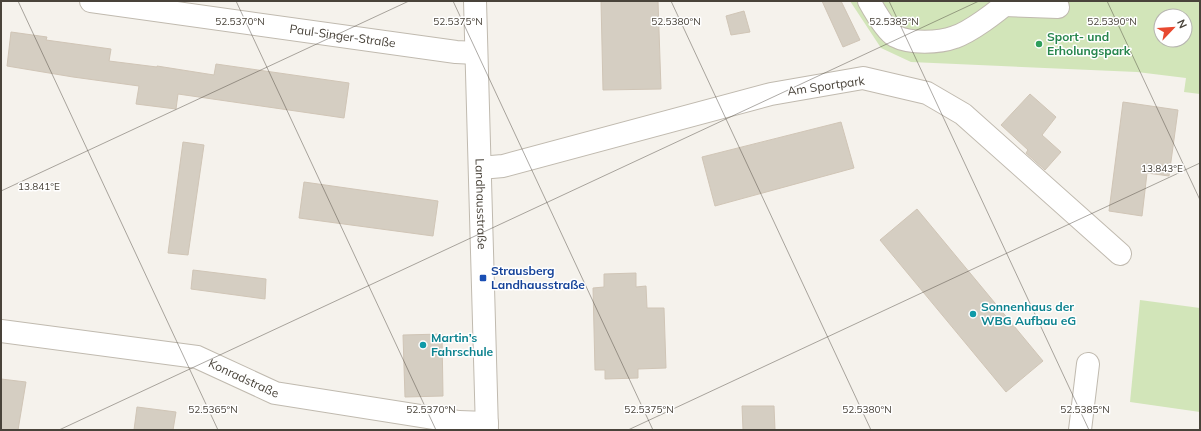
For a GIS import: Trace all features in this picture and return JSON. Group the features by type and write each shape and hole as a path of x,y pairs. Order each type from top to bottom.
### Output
{"street":[{"name":"Paul-Singer-Straße","path":"91,1 456,52 476,53"},
{"name":"Landhausstraße","path":"475,1 487,427"},
{"path":"869,1 880,19 893,35 909,40 924,42 955,37 969,30 1007,3 1058,7"},
{"name":"Am Sportpark","path":"480,168 503,166 771,94 863,78 927,93 963,114 1120,254"},
{"name":"Konradstraße","path":"1,331 197,357 275,393 487,427"},
{"path":"1080,430 1088,364"}],"green space":[{"name":"Sport- und Erholungspark","path":"850,1 1200,1 1200,94 1184,92 1186,78 1137,72 911,62 881,48"},
{"path":"1140,300 1200,308 1200,412 1130,402"}],"building":[{"path":"601,1 658,1 661,89 603,90"},
{"path":"822,1 841,1 860,40 843,47"},
{"path":"744,11 750,32 731,35 726,16"},
{"path":"11,32 47,37 46,40 111,49 109,61 157,66 214,75 216,64 349,83 344,118 178,94 176,109 136,104 139,86 7,66"},
{"path":"1030,94 1056,117 1042,135 1061,152 1045,170 1026,153 1028,150 1001,125"},
{"path":"1123,102 1178,110 1169,176 1147,173 1142,216 1109,211"},
{"path":"841,122 854,168 715,206 702,157"},
{"path":"183,142 204,145 188,255 168,253"},
{"path":"304,182 438,201 433,236 299,218"},
{"name":"Sonnenhaus der WBG Aufbau eG","path":"917,209 1043,361 1006,392 880,240"},
{"path":"193,270 266,279 265,299 191,289"},
{"path":"636,273 636,287 646,286 647,308 664,308 666,368 638,369 638,378 605,379 605,370 595,370 593,288 604,287 604,274"},
{"path":"442,334 443,396 405,397 403,335"},
{"path":"1,379 26,382 18,430 1,430"},
{"path":"742,406 774,406 775,430 743,430"},
{"path":"137,407 176,412 173,430 134,430"}],"place":[{"name":"Sport- und Erholungspark","path":"1039,44"},
{"name":"Strausberg Landhausstraße","path":"483,278"},
{"name":"Sonnenhaus der WBG Aufbau eG","path":"973,314"},
{"name":"Martin’s Fahrschule","path":"423,345"}]}
